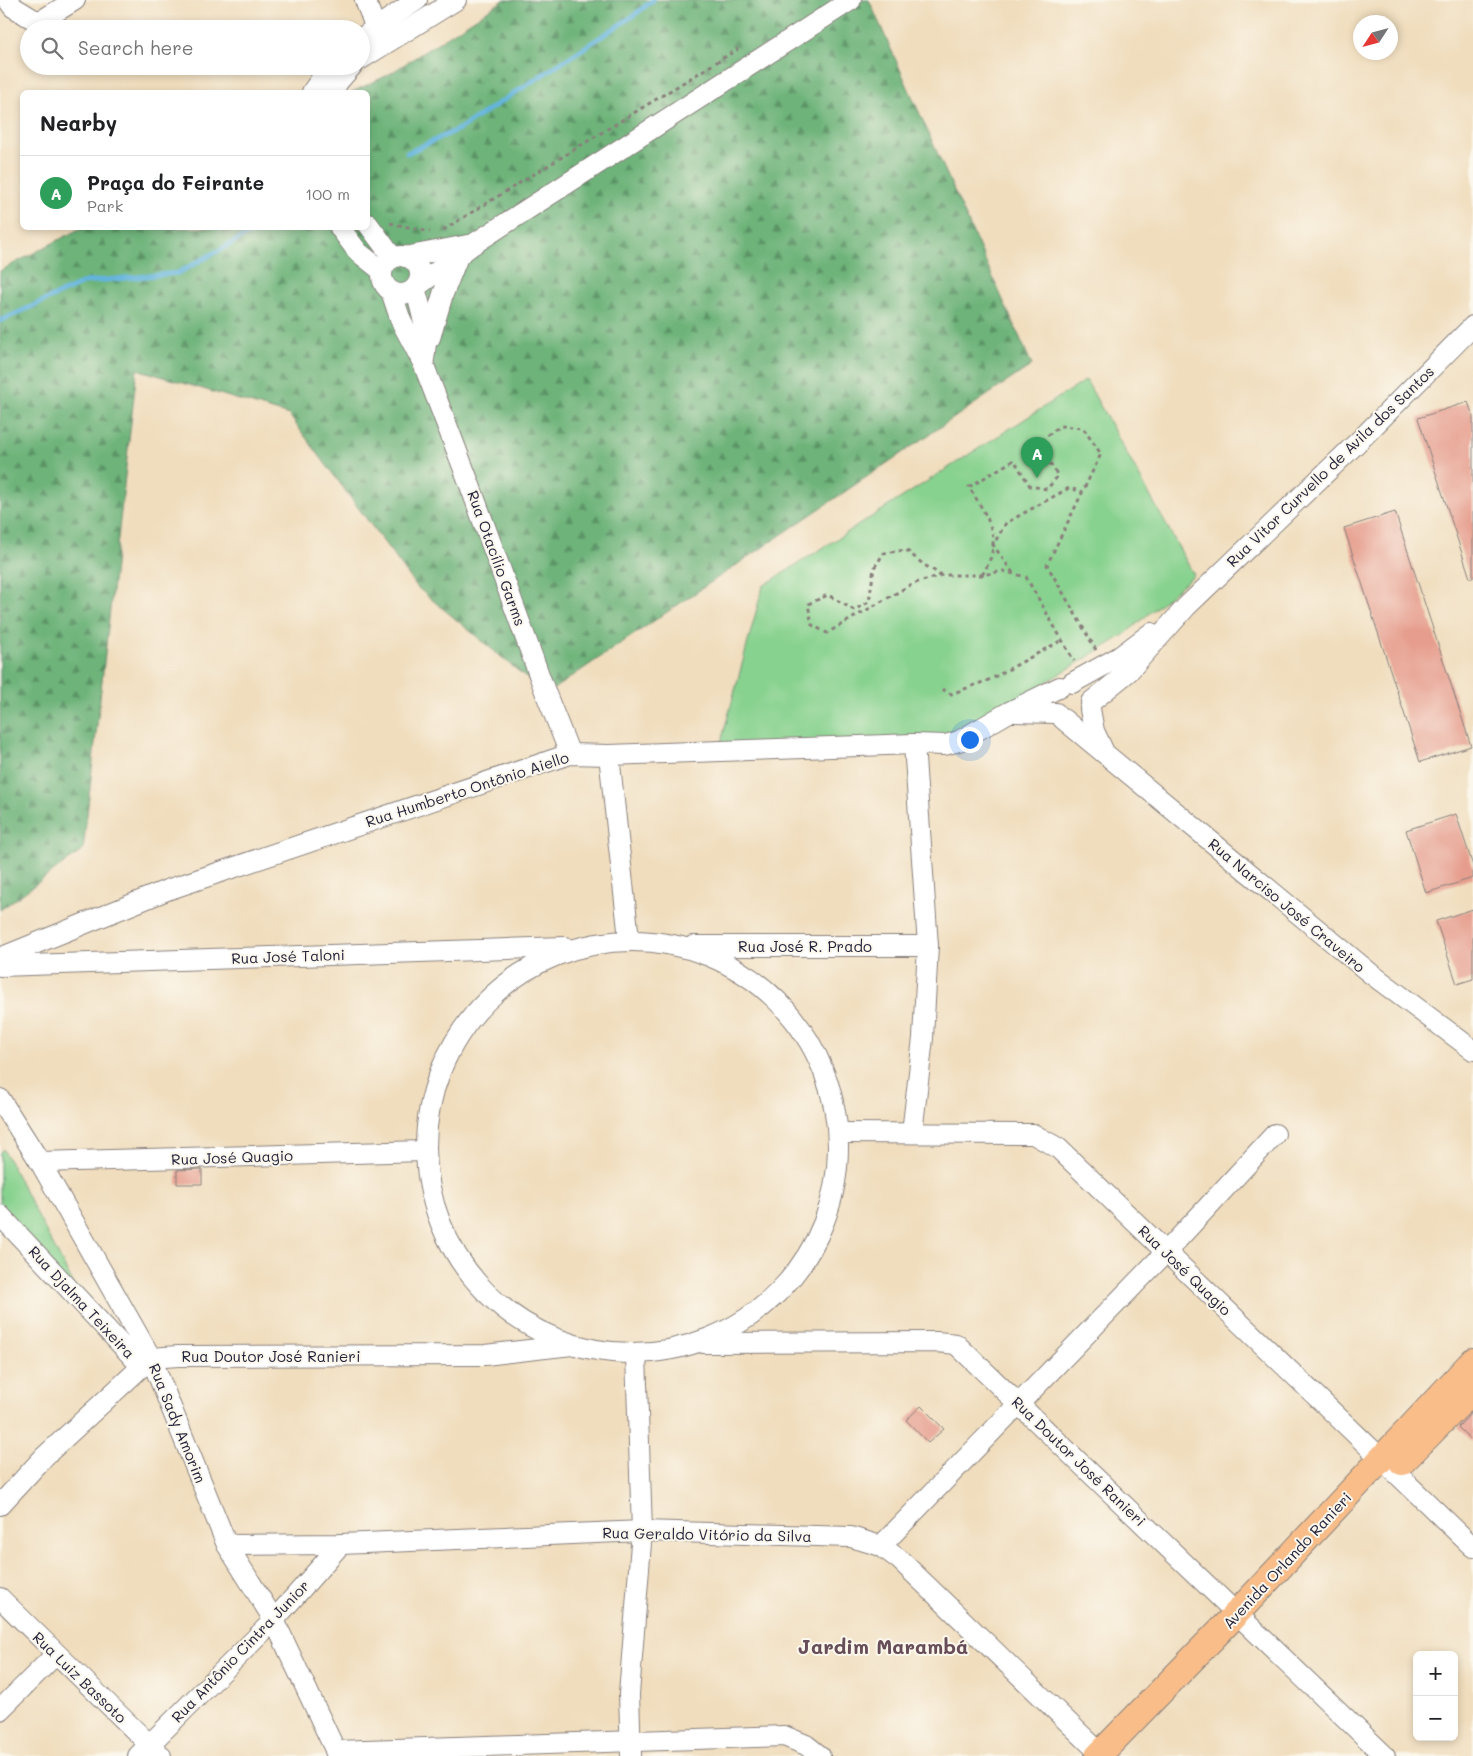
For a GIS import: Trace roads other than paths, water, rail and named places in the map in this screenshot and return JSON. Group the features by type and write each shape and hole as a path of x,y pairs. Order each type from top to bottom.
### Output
{"main road":[{"name":"Avenida Orlando Ranieri","path":"1106,1755 1243,1620 1387,1465 1473,1361"},
{"name":"Avenida Orlando Ranieri","path":"1387,1465 1473,1390"}],"street":[{"path":"40,20 75,0"},
{"path":"365,0 366,20"},
{"path":"370,42 418,0"},
{"path":"370,43 456,0"},
{"path":"393,262 383,282 391,291 402,294 415,288 465,250 851,0"},
{"path":"7,8 34,20"},
{"path":"313,90 324,75"},
{"path":"334,90 344,75"},
{"path":"376,223 393,262"},
{"path":"342,230 358,252 393,262 415,262 418,267 419,279 415,288"},
{"path":"393,262 465,250"},
{"path":"425,356 443,294 465,250"},
{"name":"Rua Otacílio Garms","path":"415,288 423,314 425,356"},
{"name":"Rua Otacílio Garms","path":"391,291 400,321 425,356 546,694 570,754"},
{"name":"Rua Vitor Curvello de Avila dos Santos","path":"1091,705 1128,672 1187,606 1361,439 1473,326"},
{"name":"Rua Vitor Curvello de Avila dos Santos","path":"1066,685 1119,657 1187,606"},
{"path":"1060,716 1053,704 1054,695 1066,685"},
{"path":"1066,685 1081,686 1088,692 1091,705 1084,717 1074,721 1060,716 1009,712 1066,685"},
{"name":"Rua Narciso José Craveiro","path":"1091,705 1094,731 1105,754"},
{"name":"Rua Humberto Ontõnio Aiello","path":"0,958 167,890 570,754 609,755 914,744 945,745 959,741 1009,712"},
{"name":"Rua Narciso José Craveiro","path":"1060,716 1370,973 1473,1050"},
{"path":"912,1133 923,1038 928,946 914,744"},
{"path":"609,755 629,939"},
{"path":"629,939 681,946 730,965 772,995 806,1035 828,1082 838,1133 832,1200 805,1262 760,1311 701,1343 636,1355 572,1345 514,1317 467,1272 436,1215 424,1152 434,1084 465,1023 514,976 575,947 629,939"},
{"name":"Rua José R. Prado","path":"681,946 928,946"},
{"name":"Rua José Taloni","path":"0,966 575,947"},
{"name":"Rua Sady Amorim","path":"3,1113 40,1162 147,1362 226,1545 274,1620 336,1753"},
{"name":"Rua José Quagio","path":"838,1133 1033,1134 1058,1148 1473,1547"},
{"path":"881,1546 1166,1252 1275,1134"},
{"name":"Rua José Quagio","path":"40,1162 424,1152"},
{"name":"Rua Djalma Teixeira","path":"0,1215 147,1362"},
{"name":"Rua Doutor José Ranieri","path":"701,1343 937,1342 956,1344 1385,1756"},
{"name":"Rua Doutor José Ranieri","path":"147,1362 178,1356 485,1355 572,1345"},
{"path":"630,1748 629,1694 642,1531 636,1355"},
{"path":"0,1505 45,1456 147,1362"},
{"name":"Rua Geraldo Vitório da Silva","path":"226,1545 340,1544 642,1531 851,1537 881,1546 900,1560 1106,1755"},
{"name":"Rua Antônio Cintra Junior","path":"149,1752 274,1620 340,1544"},
{"name":"Rua Luiz Bassoto","path":"0,1598 149,1752"},
{"path":"0,1710 56,1654"},
{"path":"336,1753 630,1748 784,1736 806,1745 820,1756"}],"waterway":[{"path":"407,153 459,129 633,16 653,0"},
{"path":"0,321 85,282 178,273 255,230"}],"place":[{"name":"Praça do Feirante","path":"1037,478"}],"district":[{"name":"Jardim Marambá","path":"883,1646"}]}
